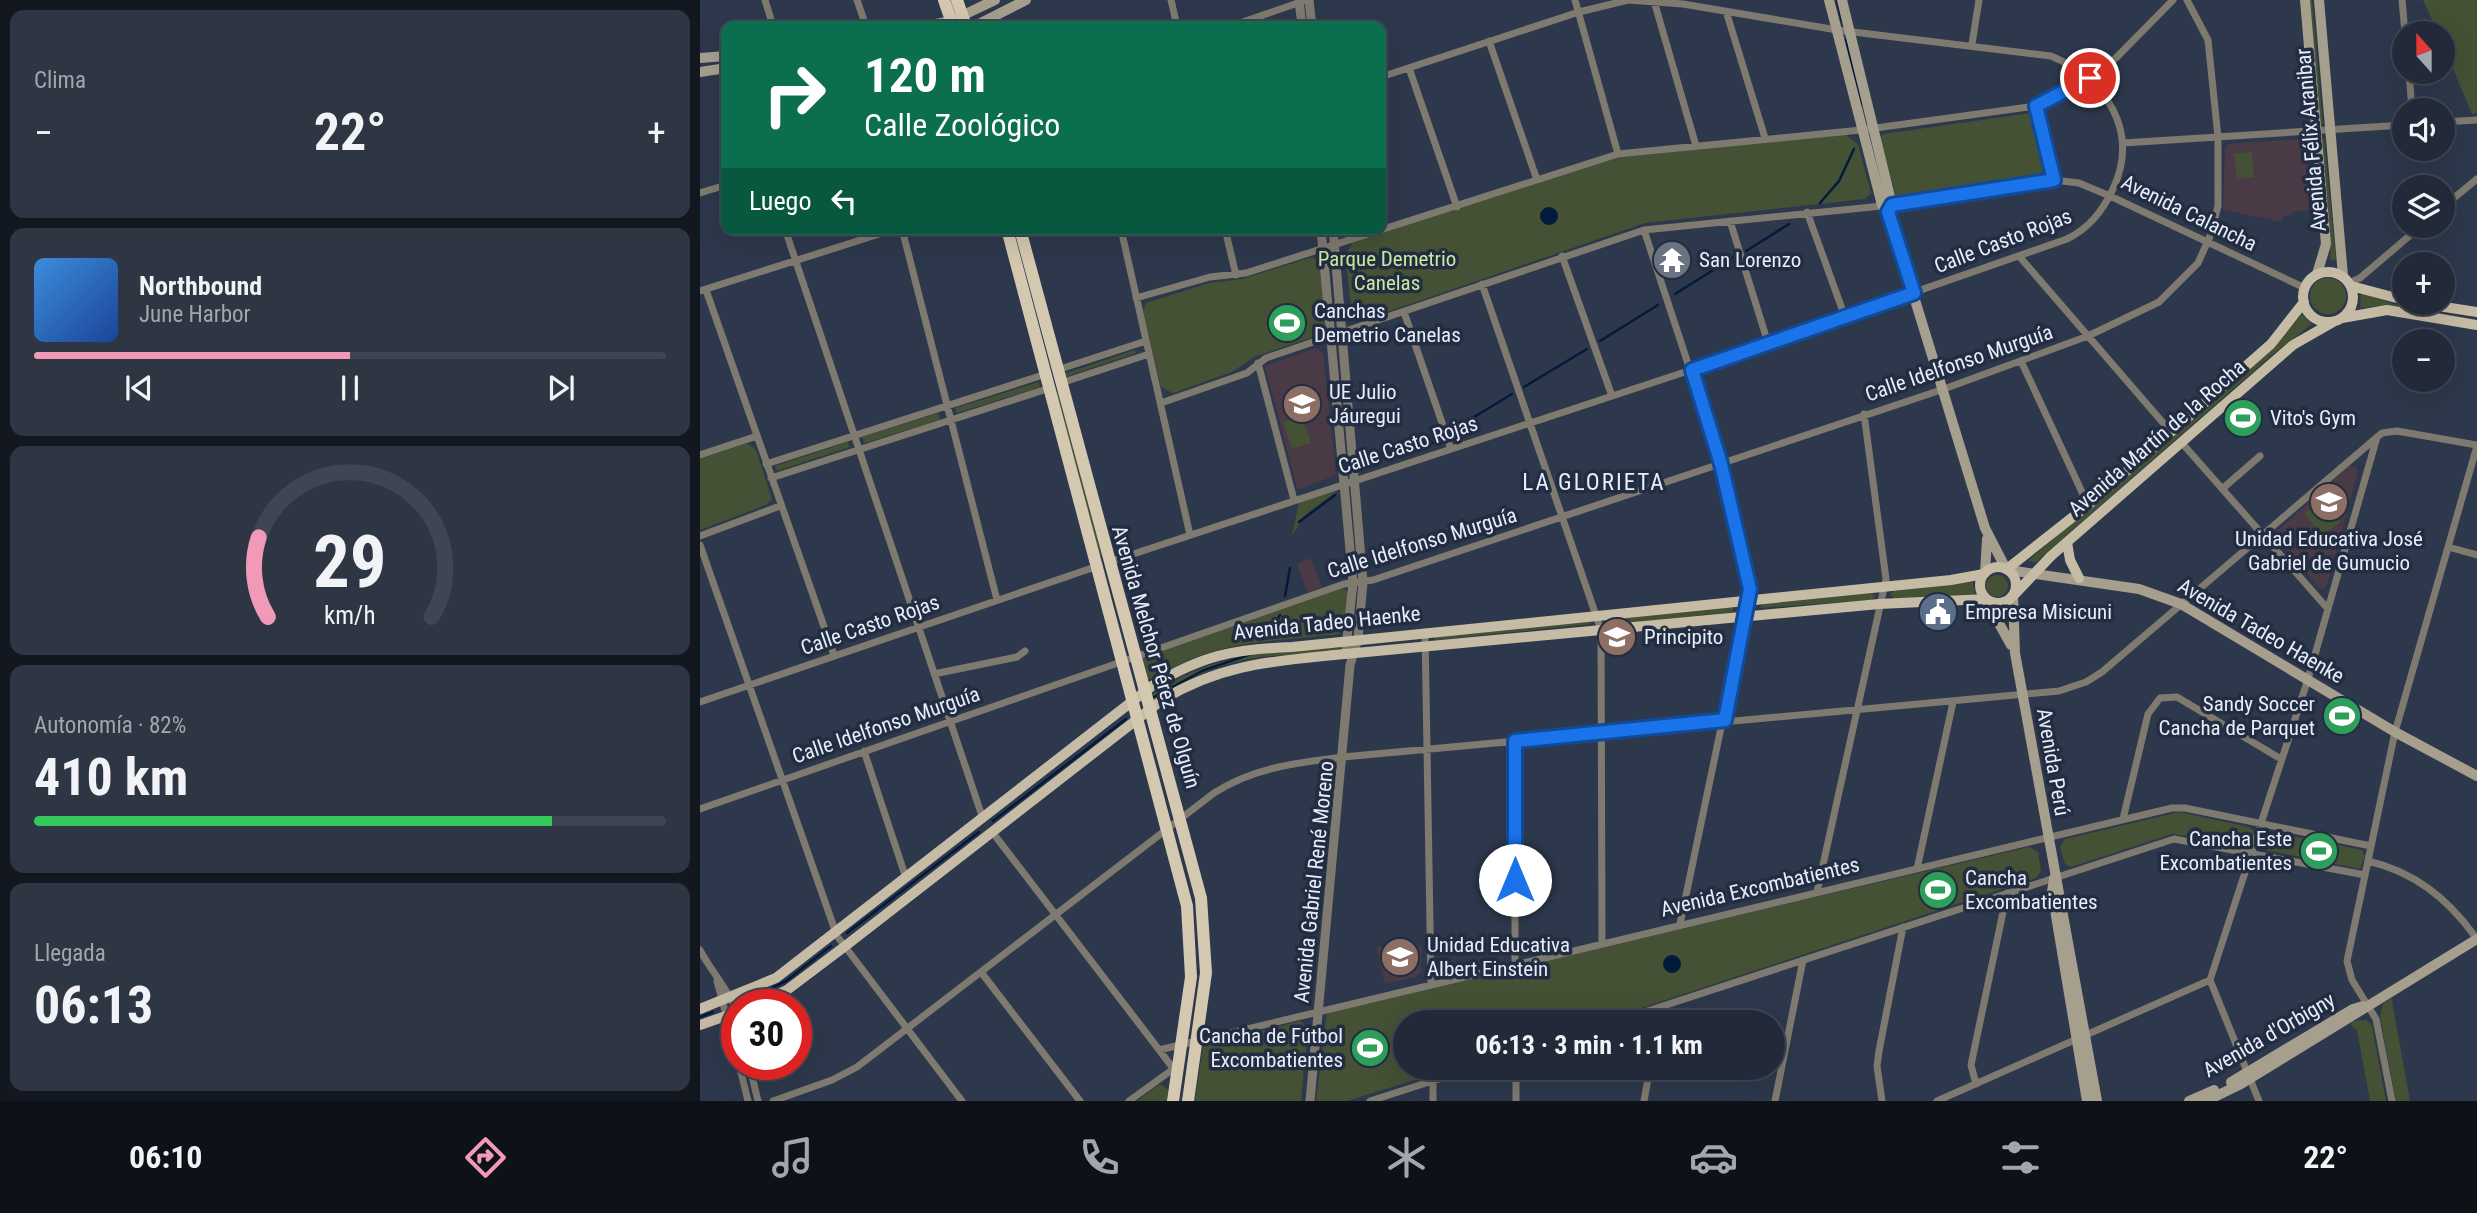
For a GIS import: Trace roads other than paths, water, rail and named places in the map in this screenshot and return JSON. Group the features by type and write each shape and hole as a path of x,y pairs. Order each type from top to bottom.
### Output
{"highway":[{"path":"944,0 957,21"},
{"path":"957,0 958,21"},
{"name":"Avenida Melchor Pérez de Olguín","path":"1009,235 1053,379 1103,564 1128,660 1136,719 1190,925 1191,977 1175,1068 1173,1101"},
{"name":"Avenida Melchor Pérez de Olguín","path":"1021,235 1053,379"},
{"name":"Avenida Melchor Pérez de Olguín","path":"1128,660 1144,692 1201,898 1206,973 1188,1101"}],"main road":[{"path":"960,21 995,0"},
{"path":"985,21 1026,0"},
{"path":"1829,0 1861,130 1986,528 2007,569 2015,578 2014,596 2004,603 1986,599 1980,587 1984,573 1986,528"},
{"path":"1842,0 1873,129 1887,207"},
{"name":"Avenida Félix Aranibar","path":"2305,0 2326,244 2317,274"},
{"name":"Avenida Félix Aranibar","path":"2320,0 2329,129 2348,282"},
{"path":"700,58 721,56"},
{"path":"700,72 721,69"},
{"path":"2392,296 2348,282 2329,272 2317,274 2305,288 2304,302 2314,317 2337,320 2387,310 2477,324"},
{"path":"2337,320 2352,305 2348,282"},
{"name":"Avenida Martín de la Rocha","path":"2007,569 2088,505 2271,344 2304,302"},
{"path":"2455,309 2477,312"},
{"name":"Avenida Martín de la Rocha","path":"2014,596 2035,571 2067,542 2301,339 2337,320"},
{"path":"2067,542 2070,560 2079,578"},
{"path":"1984,573 1995,567 2007,569"},
{"name":"Avenida Tadeo Haenke","path":"2007,569 2035,571 2139,589 2181,604 2395,732 2477,776"},
{"name":"Avenida Tadeo Haenke","path":"750,989 776,978 836,933 1144,692 1186,666 1214,655 1255,647 1353,640 1884,587 1984,573"},
{"name":"Avenida Perú","path":"2014,596 2015,653 2054,878 2060,890 2082,1037 2087,1101"},
{"name":"Avenida Tadeo Haenke","path":"788,989 993,833 1136,719 1188,685 1233,667 1350,653 1879,604 1986,599"},
{"name":"Avenida Perú","path":"1986,599 2015,653"},
{"path":"2461,948 2476,936"},
{"name":"Avenida d'Orbigny","path":"2206,1101 2353,1009 2368,1004 2461,948 2477,947"},
{"name":"Avenida Tadeo Haenke","path":"700,1009 721,1001"},
{"path":"700,1025 721,1017"},
{"name":"Avenida Perú","path":"2082,1037 2097,1101"},
{"name":"Avenida d'Orbigny","path":"2189,1101 2250,1075"}],"street":[{"path":"765,0 772,21"},
{"path":"857,0 864,21"},
{"path":"1171,0 1176,21"},
{"path":"1575,0 1618,154"},
{"path":"1386,75 1579,12 1628,0 1726,11 1849,32 2052,55 2090,78 2117,115 2123,143 2119,175 2110,196"},
{"path":"1972,44 1979,0"},
{"path":"1386,229 1618,154 1873,129 2036,106 2108,66 2173,0"},
{"name":"Calle Idelfonso Murguía","path":"700,808 1128,660 1944,389 2088,336 2159,302 2190,273 2208,244 2218,206 2218,137 2208,40 2187,0"},
{"path":"2402,0 2404,21"},
{"path":"1246,21 1304,1"},
{"path":"1302,21 1304,1"},
{"path":"1304,1 1310,21"},
{"path":"1654,1 1696,146"},
{"path":"1726,11 1765,138"},
{"path":"1489,41 1537,180"},
{"path":"1409,68 1457,207"},
{"path":"1161,403 1247,373 1258,363 1342,332 1644,230 1807,212 1887,207 2054,180 2036,106"},
{"path":"2455,121 2477,120"},
{"path":"2123,143 2392,126"},
{"path":"2455,198 2477,179"},
{"name":"Avenida Calancha","path":"2054,180 2079,183 2110,196 2305,288"},
{"path":"700,194 721,187"},
{"name":"Calle Casto Rojas","path":"700,702 1294,500 1692,370 2019,256 2083,231 2110,196"},
{"path":"1807,212 1844,317"},
{"path":"1730,221 1768,343"},
{"path":"1644,230 1721,464 1750,589 1725,720 1680,924"},
{"path":"787,235 983,819"},
{"path":"834,655 703,291 876,235"},
{"path":"904,235 997,600"},
{"path":"1122,235 1190,535"},
{"path":"1226,235 1236,275"},
{"path":"1322,235 1350,483"},
{"path":"1333,235 1358,583 1350,653"},
{"path":"1136,298 1210,277 1236,275 1366,235"},
{"path":"2348,282 2360,278 2407,238"},
{"path":"1562,256 1612,396"},
{"path":"2019,256 2171,432"},
{"path":"1482,284 1601,631 1601,943"},
{"path":"1404,312 1451,449"},
{"path":"771,478 951,420 1146,341"},
{"path":"766,464 947,406 1149,354"},
{"path":"2021,361 2088,505"},
{"path":"1258,363 1294,500"},
{"path":"1817,892 1884,587 1864,414"},
{"path":"773,1101 845,1074 1180,818 1214,793 1246,775 1269,767 1430,748 1725,720 2022,697 2059,691 2086,682 2102,672 2377,436 2397,431 2477,446 2395,732 2347,961 2351,980 2376,1019 2392,1101"},
{"path":"700,456 757,436"},
{"path":"2259,1101 2210,981 2308,679 2377,436"},
{"path":"2181,442 2328,609"},
{"path":"2222,488 2260,456"},
{"path":"700,536 780,506"},
{"path":"700,545 836,933 962,1101"},
{"path":"2448,547 2477,555"},
{"path":"1426,632 1430,748 1431,983"},
{"path":"934,674 1017,657 1025,651"},
{"name":"Avenida Gabriel René Moreno","path":"1310,1101 1343,757 1350,653"},
{"path":"2123,820 2148,714 2160,698 2177,697 2281,759"},
{"path":"1917,869 1953,702"},
{"path":"1514,964 1515,741"},
{"path":"864,751 906,879"},
{"name":"Avenida Excombatientes","path":"1159,1050 1319,1009 2178,807 2371,846"},
{"path":"993,833 1175,1068 1129,1101"},
{"path":"1651,1010 2174,839 2365,875"},
{"path":"2368,861 2415,877 2453,909 2476,936"},
{"path":"1976,1084 1971,1065 2007,893"},
{"path":"1882,1101 1877,1066 1903,927"},
{"path":"700,950 721,989"},
{"path":"1774,1101 1803,960"},
{"path":"981,972 1080,1101"},
{"path":"1937,1101 2210,981"},
{"path":"1662,1010 1663,1006"},
{"path":"743,1080 748,1101"},
{"path":"753,1080 758,1101"},
{"path":"1370,1101 1433,1080 1433,1101"},
{"path":"1516,1080 1516,1101"},
{"path":"1642,1100 1647,1080"}],"water":[{"path":"1549,207 1555,210 1558,216 1555,222 1549,225 1543,222 1540,216 1543,210"},
{"path":"1672,955 1680,960 1681,964 1676,972 1672,973 1664,968 1663,964 1668,956"}],"waterway":[{"path":"1837,0 1842,21"},
{"path":"1846,40 1862,105"},
{"path":"1820,203 1839,181 1854,149"},
{"path":"1746,251 1789,224"},
{"path":"1675,294 1734,257"},
{"path":"1600,341 1658,305"},
{"path":"1524,387 1587,349"},
{"path":"1451,431 1512,394"},
{"path":"1424,448 1439,439"},
{"path":"1299,522 1335,495"},
{"path":"1285,596 1290,568"},
{"path":"1268,636 1280,615"},
{"path":"1154,697 1202,671 1251,654"},
{"path":"993,821 1126,719"},
{"path":"847,933 979,832"},
{"path":"769,989 786,981 831,946"},
{"path":"700,1017 713,1012"}],"place":[{"name":"San Lorenzo","path":"1672,260"},
{"name":"Canchas Demetrio Canelas","path":"1287,323"},
{"name":"UE Julio Jáuregui","path":"1302,404"},
{"name":"Vito's Gym","path":"2243,418"},
{"name":"Unidad Educativa José Gabriel de Gumucio","path":"2329,502"},
{"name":"Empresa Misicuni","path":"1938,612"},
{"name":"Principito","path":"1617,637"},
{"name":"Sandy Soccer Cancha de Parquet","path":"2342,716"},
{"name":"Cancha Este Excombatientes","path":"2319,851"},
{"name":"Cancha Excombatientes","path":"1938,890"},
{"name":"Unidad Educativa Albert Einstein","path":"1400,957"},
{"name":"Cancha de Fútbol Excombatientes","path":"1370,1048"}],"district":[{"name":"LA GLORIETA","path":"1594,482"}],"park label":[{"name":"Parque Demetrio Canelas","path":"1387,271"}]}
